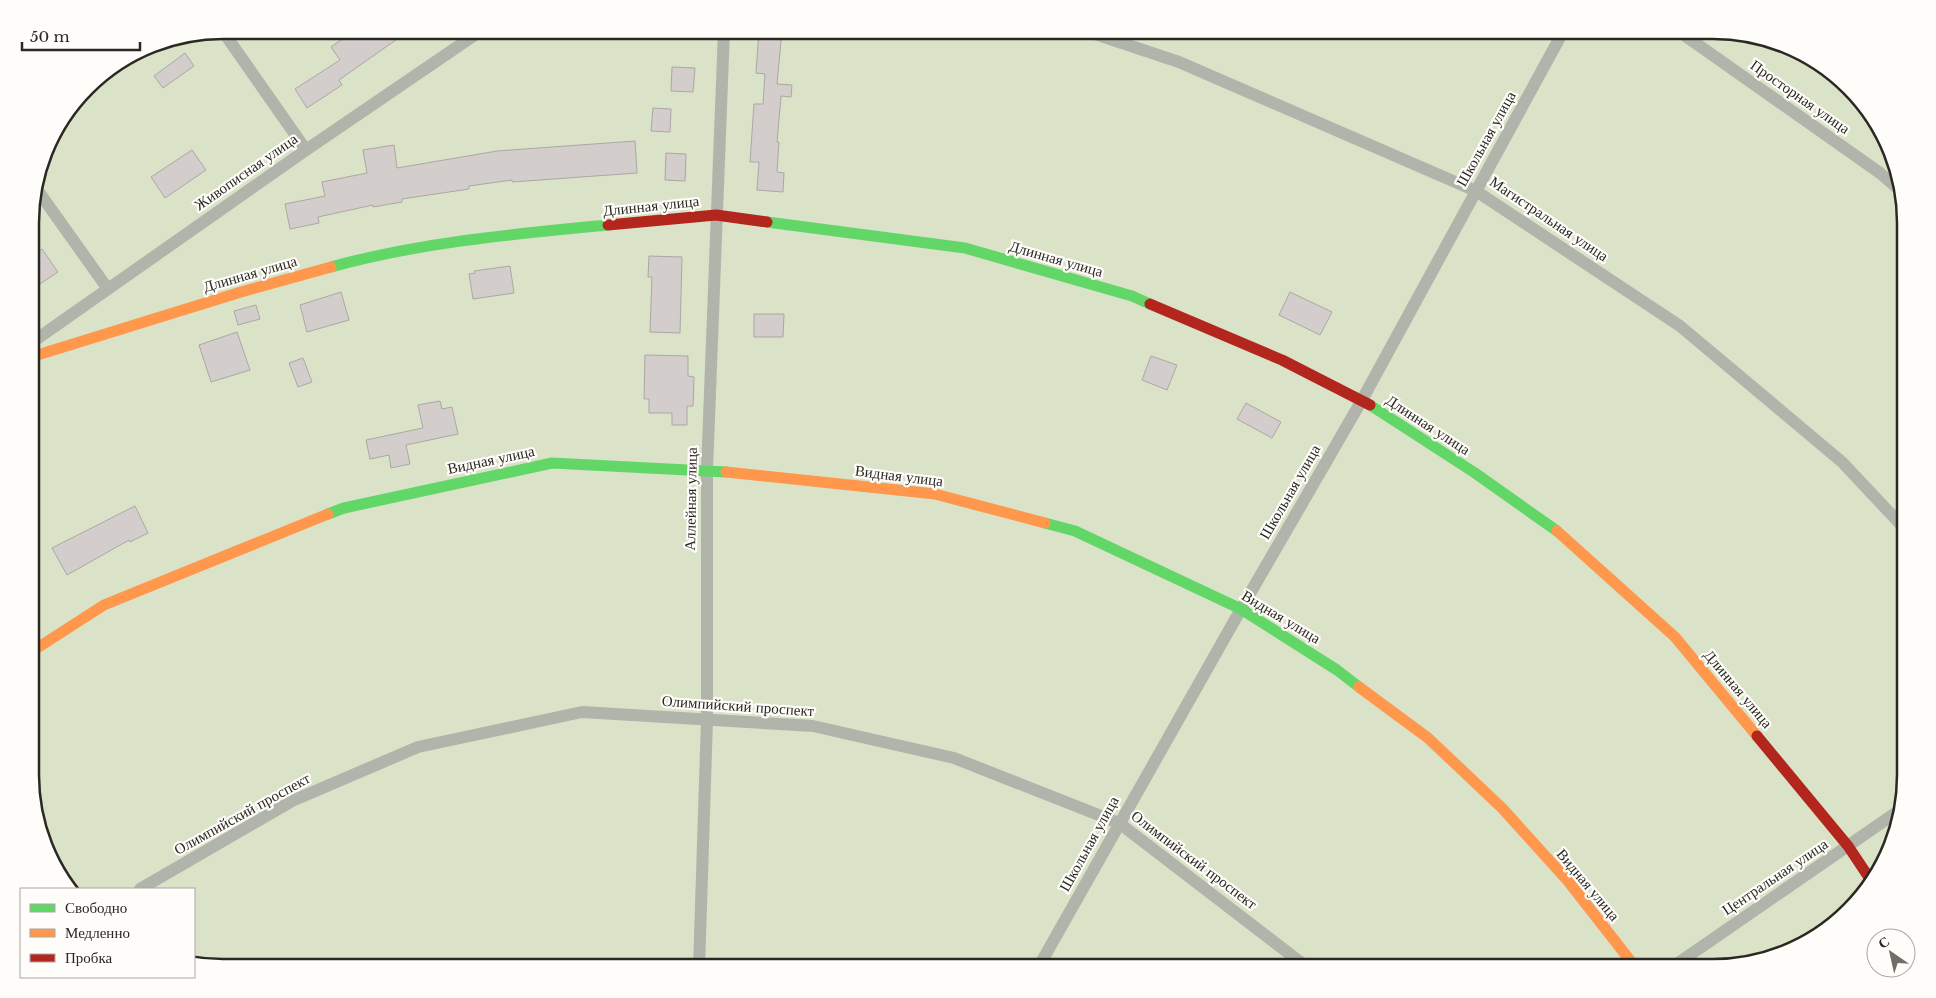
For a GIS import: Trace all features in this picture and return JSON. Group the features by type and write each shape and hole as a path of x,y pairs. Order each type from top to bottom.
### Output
{"street":[{"path":"228,39 306,150"},
{"name":"Живописная улица","path":"39,337 306,150 469,39"},
{"name":"Аллейная улица","path":"699,959 707,720 707,470 724,39"},
{"name":"Магистральная улица","path":"1110,39 1179,62 1476,190 1680,326 1842,462 1897,520"},
{"name":"Школьная улица","path":"1043,959 1241,609 1362,400 1559,39"},
{"name":"Просторная улица","path":"1690,39 1880,172 1893,184"},
{"path":"41,195 108,289"},
{"name":"Длинная улица","path":"39,355 241,292 352,261 468,239 716,215 965,248 1132,296 1282,360 1362,400 1475,473 1561,534 1675,637 1848,846 1867,875"},
{"name":"Видная улица","path":"39,647 104,605 344,508 552,463 707,470 935,494 1076,531 1241,609 1337,670 1428,738 1502,808 1568,881 1629,959"},
{"name":"Олимпийский проспект","path":"142,888 292,801 418,746 582,712 813,726 954,758 1119,823 1296,959"},
{"name":"Центральная улица","path":"1684,959 1893,815"}],"green space":[{"path":"1725,39 1761,45 1795,58 1835,84 1852,101 1873,131 1883,152 1891,175 1896,199 1897,787 1891,823 1878,857 1852,897 1835,914 1805,935 1761,953 1725,959 211,959 195,957 195,888 78,888 58,857 42,811 39,787 39,211 42,187 53,152 63,131 84,101 101,84 131,63 175,45 199,40"}],"building":[{"path":"342,39 397,39 339,80 342,85 307,108 295,89 340,60 331,47"},
{"path":"758,39 781,39 777,84 792,85 791,97 781,96 777,142 779,142 777,172 784,173 783,192 757,190 759,162 750,162 754,104 763,104 765,74 756,73"},
{"path":"185,53 194,66 163,88 154,76"},
{"path":"672,67 695,68 693,92 671,91"},
{"path":"653,108 671,109 670,132 651,131"},
{"path":"635,141 637,173 512,182 512,180 469,186 469,189 402,199 402,202 373,207 373,205 318,217 319,223 290,229 285,204 325,196 322,182 367,173 363,150 394,145 397,168 497,151"},
{"path":"192,150 206,170 165,198 151,177"},
{"path":"666,153 686,154 685,181 665,180"},
{"path":"42,249 58,272 39,285 39,251"},
{"path":"649,256 682,257 680,333 650,332 652,277 648,277"},
{"path":"510,266 514,293 473,299 469,274 475,273 474,271"},
{"path":"341,292 349,320 307,332 300,305"},
{"path":"1290,292 1332,312 1320,335 1279,315"},
{"path":"256,305 260,319 238,325 234,311"},
{"path":"754,314 784,314 783,337 754,337"},
{"path":"237,332 250,370 211,382 199,345"},
{"path":"645,355 688,356 688,376 694,377 693,406 687,406 687,425 672,425 672,413 649,413 649,399 644,399"},
{"path":"1151,356 1177,365 1167,390 1142,380"},
{"path":"303,358 312,382 298,387 289,363"},
{"path":"440,401 442,409 452,407 458,434 406,445 410,464 391,468 389,455 370,459 366,440 423,428 418,405"},
{"path":"1246,403 1281,422 1272,438 1237,419"},
{"path":"135,506 148,533 130,542 129,540 67,575 52,548"}],"traffic: fast":[{"path":"767,222 965,248 1132,296 1150,304"},
{"path":"331,267 365,258 434,245 608,225"},
{"path":"1370,405 1475,473 1557,531"},
{"path":"328,514 344,508 552,463 726,472"},
{"path":"1045,523 1075,531 1241,609 1337,670 1359,687"}],"traffic: slow":[{"path":"39,355 241,292 331,267"},
{"path":"726,472 935,494 1045,523"},
{"path":"39,647 104,605 328,514"},
{"path":"1557,531 1675,637 1757,736"},
{"path":"1359,687 1428,738 1502,808 1568,881 1629,959"}],"traffic: jam":[{"path":"608,225 716,215 767,222"},
{"path":"1150,304 1282,360 1370,405"},
{"path":"1757,736 1848,846 1867,875"}]}
